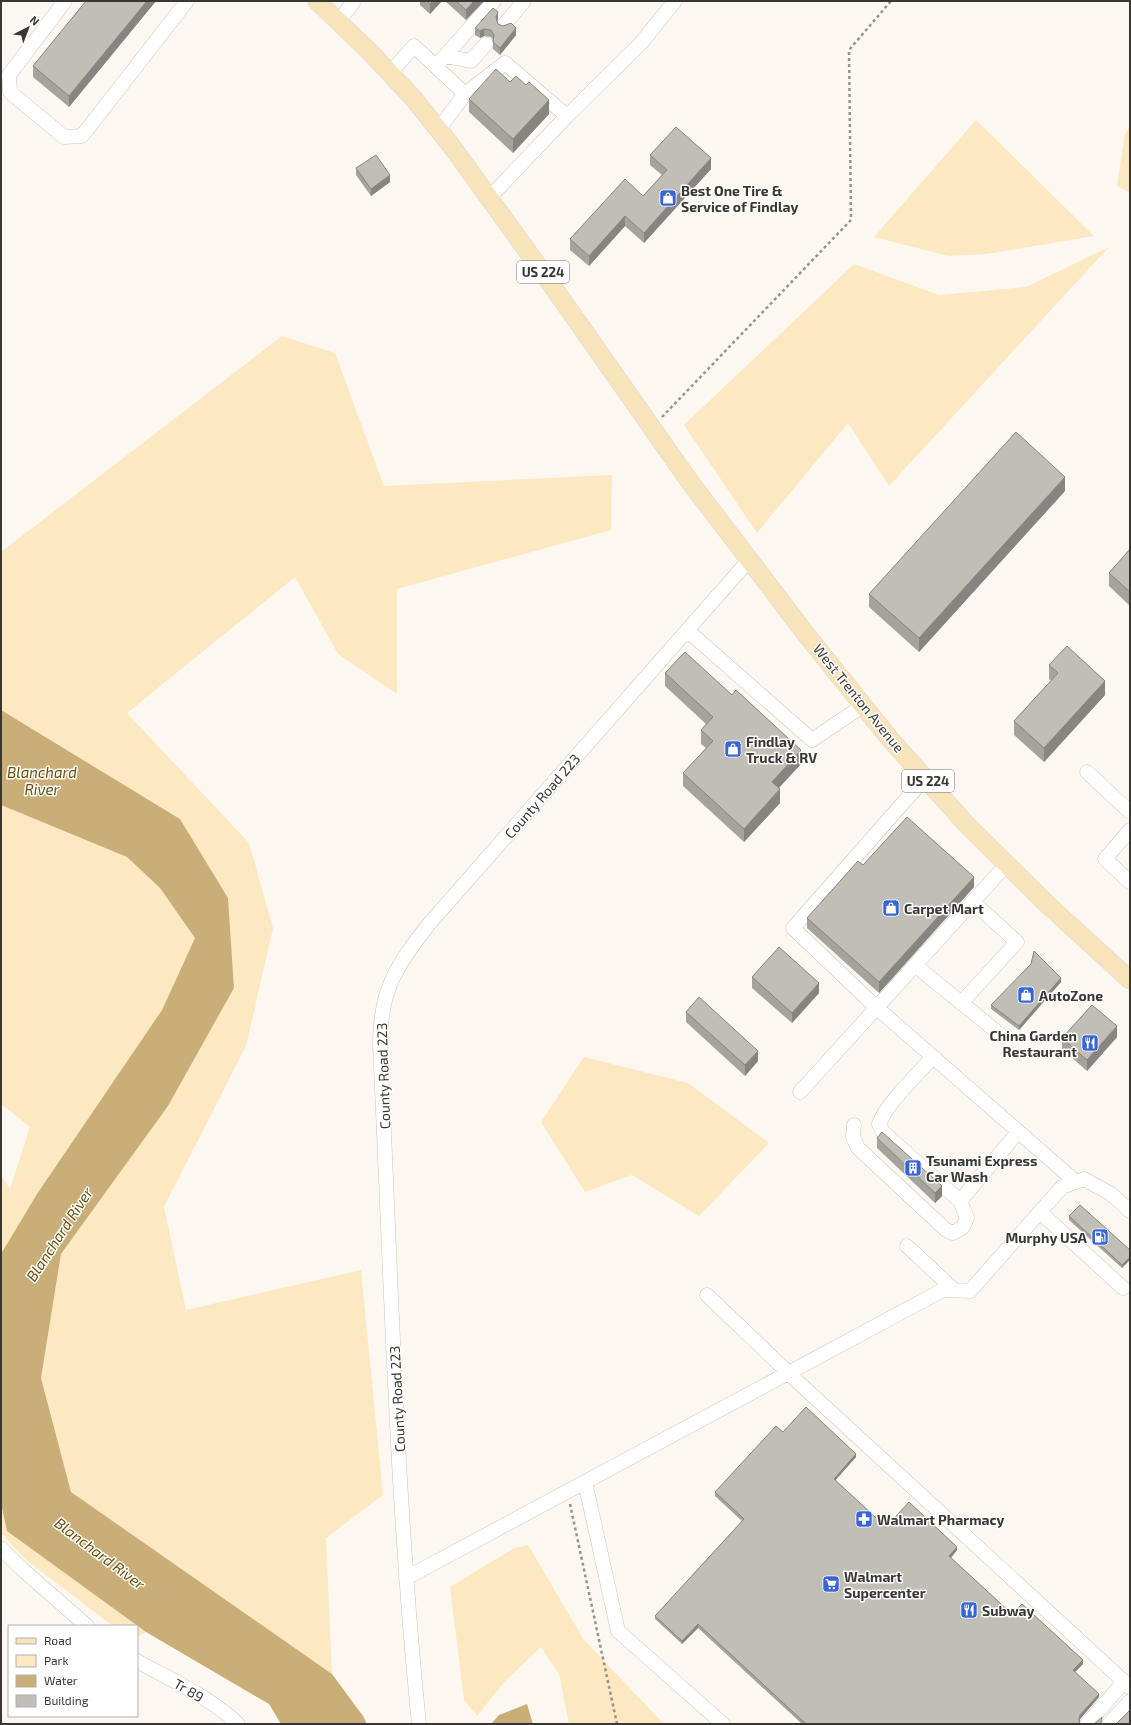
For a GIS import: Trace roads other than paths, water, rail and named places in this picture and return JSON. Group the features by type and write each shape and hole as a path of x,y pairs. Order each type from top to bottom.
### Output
{"main road":[{"name":"US 224","path":"316,1 339,21 414,99 489,198 690,482 749,560"},
{"name":"West Trenton Avenue","path":"749,560 804,633 925,778 967,825 1049,906 1127,972"}],"street":[{"path":"65,1 8,75 10,92 64,137 82,136 187,1"},
{"path":"339,21 354,1"},
{"path":"441,61 494,1"},
{"path":"504,24 524,1"},
{"path":"489,198 567,116 641,43 675,1"},
{"path":"441,61 471,61 486,44"},
{"path":"390,73 414,46 441,61 465,94"},
{"path":"438,130 465,94 506,63 567,116"},
{"name":"County Road 223","path":"419,1724 406,1578 394,1360 380,1045 380,1024 383,1004 390,984 399,966 410,948 429,924 749,560"},
{"path":"688,630 812,740 864,705"},
{"path":"1087,772 1130,812"},
{"path":"925,778 793,928 877,1008 1076,1182"},
{"path":"1130,830 1105,859 1130,882"},
{"path":"800,1092 1007,864"},
{"path":"961,1002 1017,942 973,902"},
{"path":"916,966 1002,1036"},
{"path":"854,1126 853,1138 858,1148 946,1230 954,1233 963,1227 967,1218 960,1201 883,1132 879,1124 882,1115 933,1057"},
{"path":"960,1201 1018,1132"},
{"path":"406,1578 943,1290 970,1291 1062,1187 1084,1179 1111,1194 1130,1211"},
{"path":"1040,1212 1123,1288"},
{"path":"907,1246 954,1290"},
{"path":"707,1295 788,1373 1127,1685 1087,1724"},
{"path":"586,1482 618,1631 723,1724"},
{"path":"1,1548 23,1570 86,1625"},
{"name":"Tr 89","path":"138,1662 207,1700 230,1716 238,1724"},
{"path":"1109,1724 1130,1701"}],"water":[{"name":"Blanchard River","path":"1,710 180,819 228,898 234,988 168,1106 61,1254 41,1378 71,1492 332,1674 363,1716 367,1724 281,1724 269,1704 146,1632 7,1531 1,1503 1,1254 37,1194 162,1010 195,938 160,888 127,857 1,805"},
{"path":"527,1704 533,1724 491,1724 499,1715"}],"place":[{"name":"Best One Tire & Service of Findlay","path":"668,198"},
{"name":"Findlay Truck & RV","path":"733,749"},
{"name":"Carpet Mart","path":"891,908"},
{"name":"AutoZone","path":"1026,995"},
{"name":"China Garden Restaurant","path":"1090,1043"},
{"name":"Tsunami Express Car Wash","path":"913,1168"},
{"name":"Murphy USA","path":"1100,1237"},
{"name":"Walmart Pharmacy","path":"864,1519"},
{"name":"Walmart Supercenter","path":"831,1584"},
{"name":"Subway","path":"969,1610"}]}
